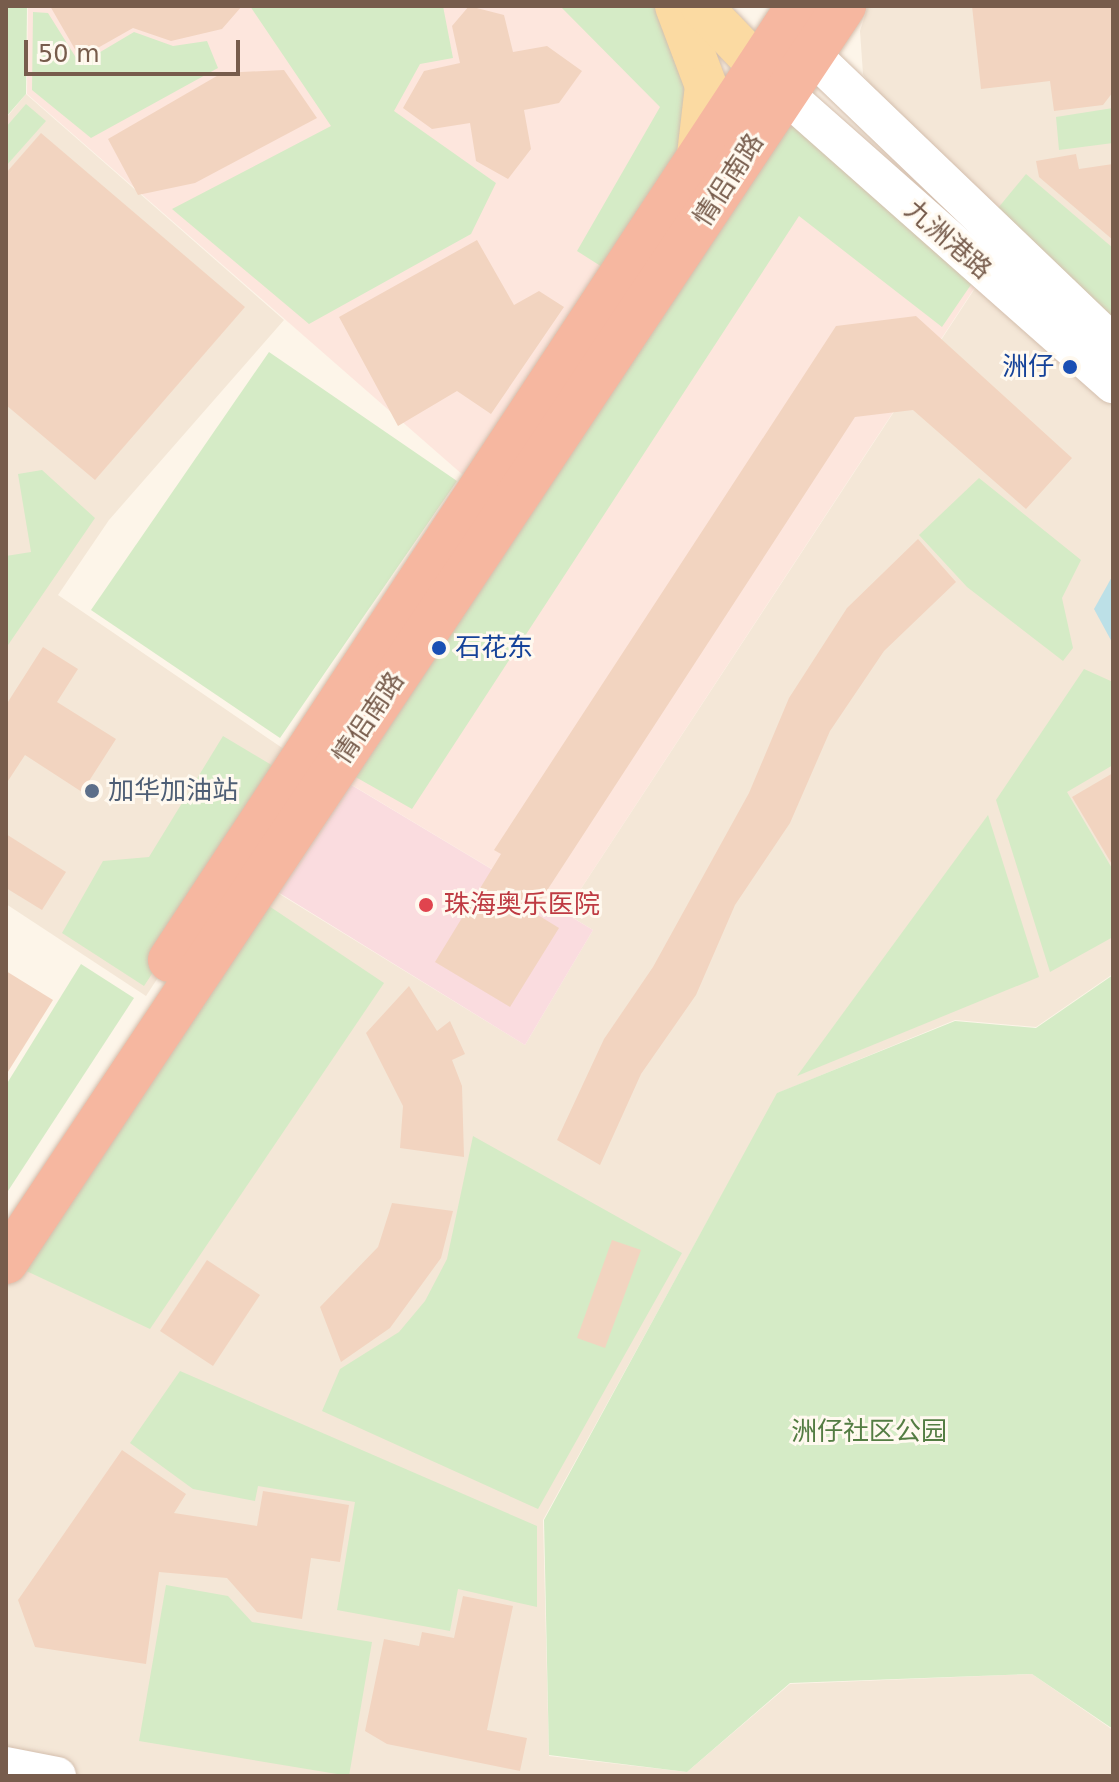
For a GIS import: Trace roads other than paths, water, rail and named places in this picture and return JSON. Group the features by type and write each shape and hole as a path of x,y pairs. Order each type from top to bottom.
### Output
{"highway":[{"name":"情侣南路","path":"6,1262 772,80 791,23 844,6"},
{"name":"情侣南路","path":"6,1211 698,155 772,80"}],"main road":[{"path":"676,6 706,86 698,155"},
{"path":"701,6 772,80"}],"street":[{"name":"九洲港路","path":"791,23 1113,344"},
{"name":"九洲港路","path":"772,80 1113,384"},
{"path":"6,1766 57,1776"}],"water":[{"path":"1113,575 1113,644 1094,609"}],"place":[{"name":"洲仔","path":"1070,367"},
{"name":"石花东","path":"439,648"},
{"name":"加华加油站","path":"92,791"},
{"name":"珠海奥乐医院","path":"426,905"}],"park label":[{"name":"洲仔社区公园","path":"869,1432"}]}
